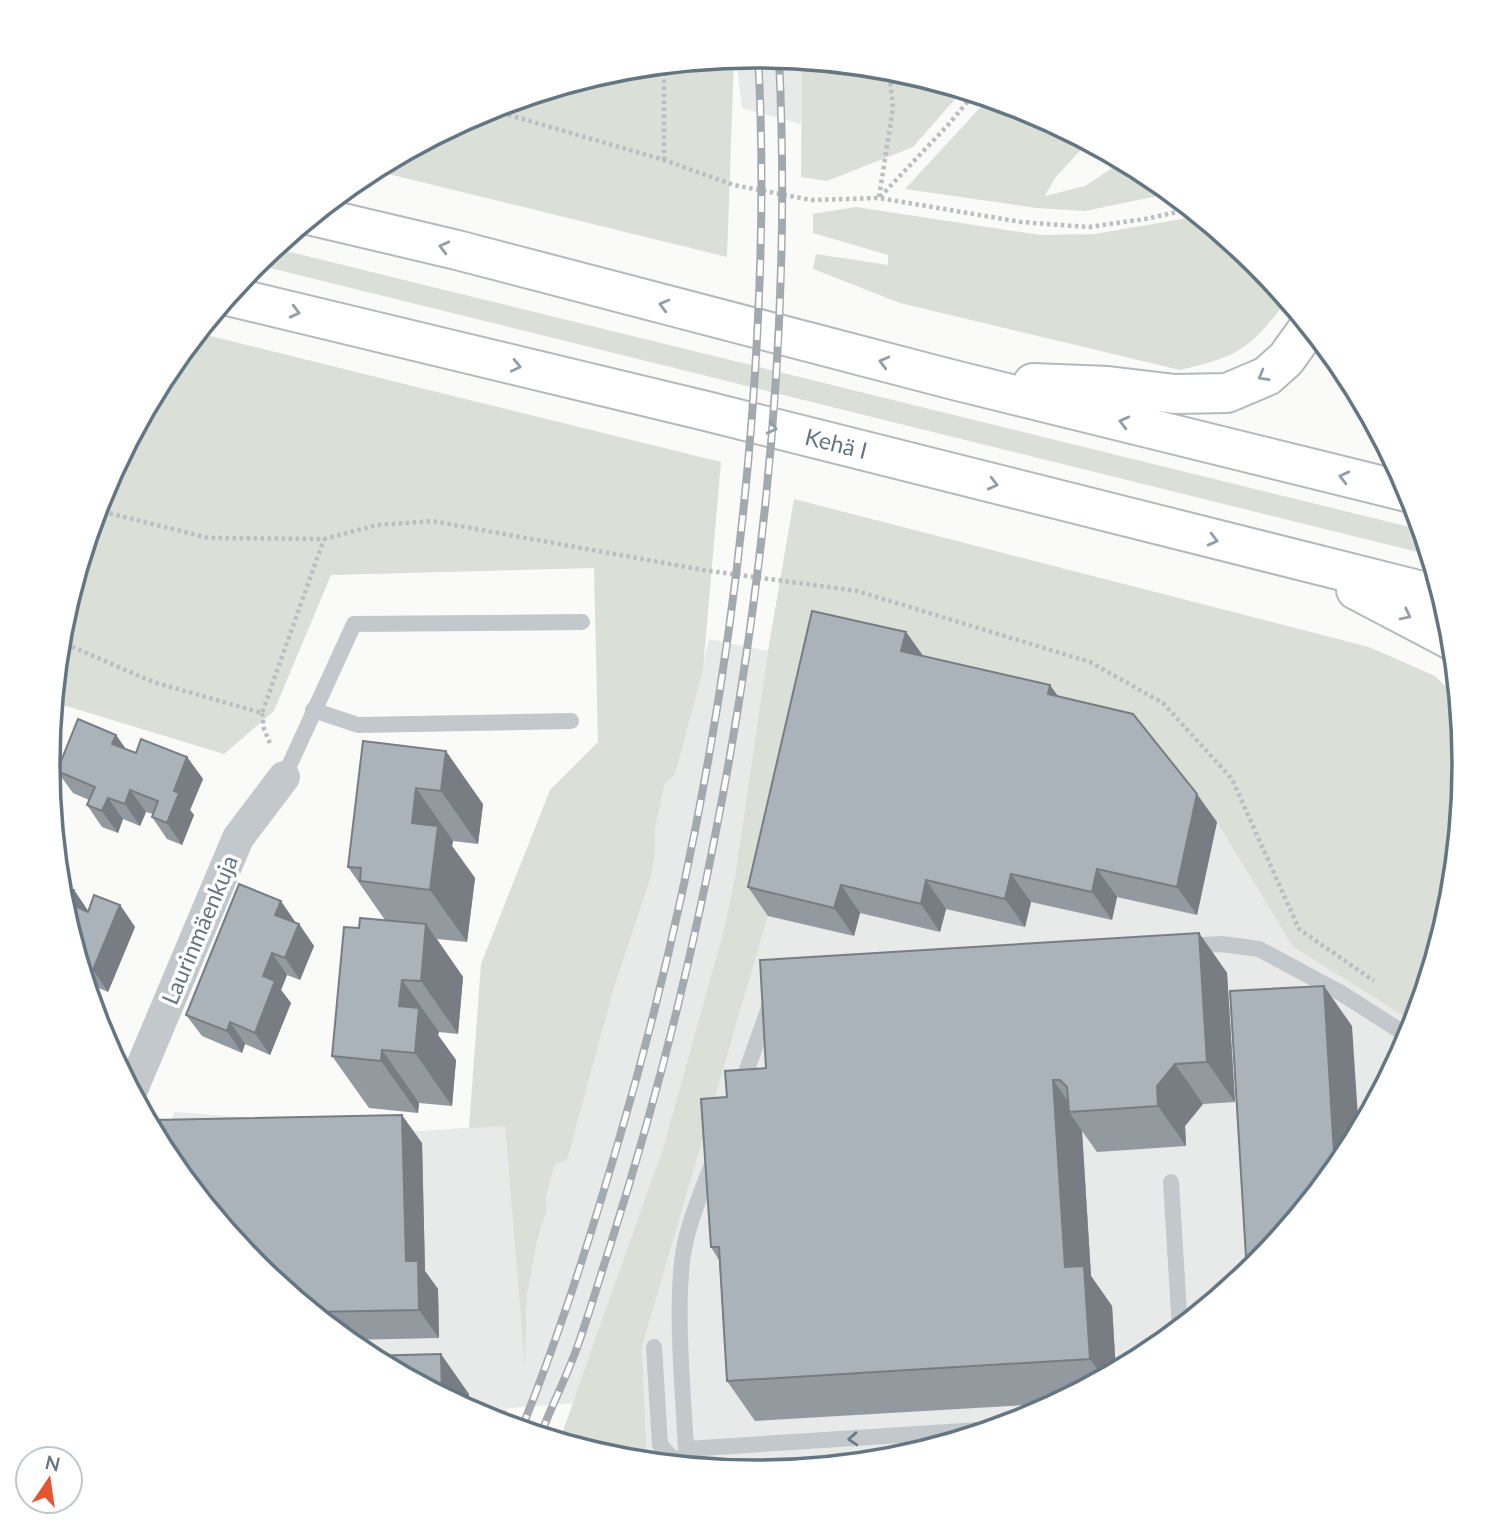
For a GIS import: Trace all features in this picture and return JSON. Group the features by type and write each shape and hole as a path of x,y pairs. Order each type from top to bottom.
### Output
{"highway":[{"path":"324,219 457,250 950,379 1395,489"},
{"name":"Kehä I","path":"238,298 706,411 1431,593"},
{"path":"950,379 1108,386 1175,394 1227,393 1267,376 1286,359 1304,334"},
{"path":"1301,562 1440,634"}],"street":[{"name":"Laurinmäenkuja","path":"136,1081 238,838 284,777"}],"lane":[{"path":"284,777 354,624 582,622"},
{"path":"313,710 358,725 571,721"},
{"path":"1166,947 1222,944 1259,949 1341,993 1399,1030"},
{"path":"736,1098 774,994"},
{"path":"684,1457 686,1449 681,1344 682,1262 689,1228 717,1150"},
{"path":"1171,1182 1179,1318"},
{"path":"654,1346 660,1445 671,1456"},
{"path":"686,1449 954,1432"}],"path":[{"path":"664,74 664,160"},
{"path":"879,198 893,108 890,81"},
{"path":"879,198 968,101"},
{"path":"507,114 664,160 734,185 811,200 879,198 1021,222 1089,227 1179,212"},
{"path":"107,513 209,538 324,539 377,525 432,521 703,570 858,591 1090,662 1163,703 1223,769 1231,779 1299,929 1375,982"},
{"path":"70,645 153,682 262,713 324,539"}],"shaded area":[{"path":"734,68 727,257 387,174 448,140 532,105 620,81"},
{"path":"737,68 802,69 801,124 742,108"},
{"path":"802,69 892,81 956,98 913,147 827,181 801,177"},
{"path":"982,106 1023,121 1081,149 1055,178 1045,196 1085,186 1114,167 1158,196 1085,211 1037,208 905,189"},
{"path":"856,207 1040,235 1095,234 1187,218 1248,272 1282,307 1263,330 1242,348 1217,360 1180,370 900,303 813,269 816,254 888,265 888,255 813,233 813,214"},
{"path":"286,251 1411,527 1419,552 269,268"},
{"path":"207,335 721,462 703,669 675,775 665,783 655,829 651,877 613,991 567,1160 555,1165 546,1197 547,1209 537,1241 527,1296 525,1366 505,1126 469,1128 481,964 550,790 598,742 594,568 331,575 274,711 224,754 62,705 73,629 96,541 131,456 153,416"},
{"path":"794,499 1369,647 1435,676 1448,689 1451,810 1439,900 1429,945 1405,1017 1293,947 1217,822 1153,742 832,639 768,916 642,1347 647,1452 620,1448 562,1433 663,1148 724,929 735,876 768,651"},
{"path":"709,639 768,651 735,876 724,929 663,1148 574,1403 508,1408 506,1414 408,1368 369,1344 297,1288 232,1224 203,1189 168,1134 174,1112 421,1131 505,1125 525,1356 527,1296 537,1241 547,1209 546,1197 651,877 655,829 665,782 675,775"},
{"path":"832,639 1153,742 1217,822 1293,947 1405,1017 1381,1073 1359,1113 1309,1189 1280,1224 1215,1288 1180,1317 1104,1368 1023,1408 980,1424 892,1448 840,1456 756,1461 710,1460 647,1452 642,1347 768,916"}],"building":[{"path":"812,611 906,632 901,651 1050,685 1048,694 1133,714 1197,794 1177,887 1097,869 1092,892 1011,874 1005,899 926,880 921,904 841,885 834,908 748,887"},
{"path":"78,719 116,735 112,744 136,753 141,739 187,757 174,791 179,793 167,823 152,817 158,801 130,790 125,804 108,798 102,811 87,805 95,787 60,772 60,764"},
{"path":"363,741 446,751 441,791 416,788 412,823 438,826 430,890 360,881 361,868 348,867"},
{"path":"239,884 281,901 275,915 299,924 285,958 272,953 263,976 275,981 255,1033 230,1022 227,1031 186,1015"},
{"path":"94,895 120,905 93,970 90,969 83,945 74,905 88,912"},
{"path":"360,918 426,924 421,981 402,980 399,1006 419,1008 415,1053 382,1050 381,1061 332,1056 344,927 359,928"},
{"path":"1199,933 1207,1062 1175,1064 1157,1086 1158,1106 1069,1112 1067,1087 1060,1080 1053,1080 1065,1267 1084,1266 1090,1359 727,1381 719,1247 711,1247 701,1099 727,1097 725,1071 766,1068 760,960"},
{"path":"1324,986 1334,1153 1309,1189 1246,1259 1230,991"},
{"path":"402,1115 406,1261 418,1261 419,1310 326,1312 297,1288 232,1224 203,1189 157,1120"},
{"path":"441,1354 442,1386 408,1368 388,1355"}],"railway":[{"path":"524,1421 549,1358 598,1211 645,1048 705,779 733,598 752,416 761,236 758,68"},
{"path":"544,1427 587,1320 660,1077 700,909 740,698 767,486 776,379 781,272 779,69"}]}
